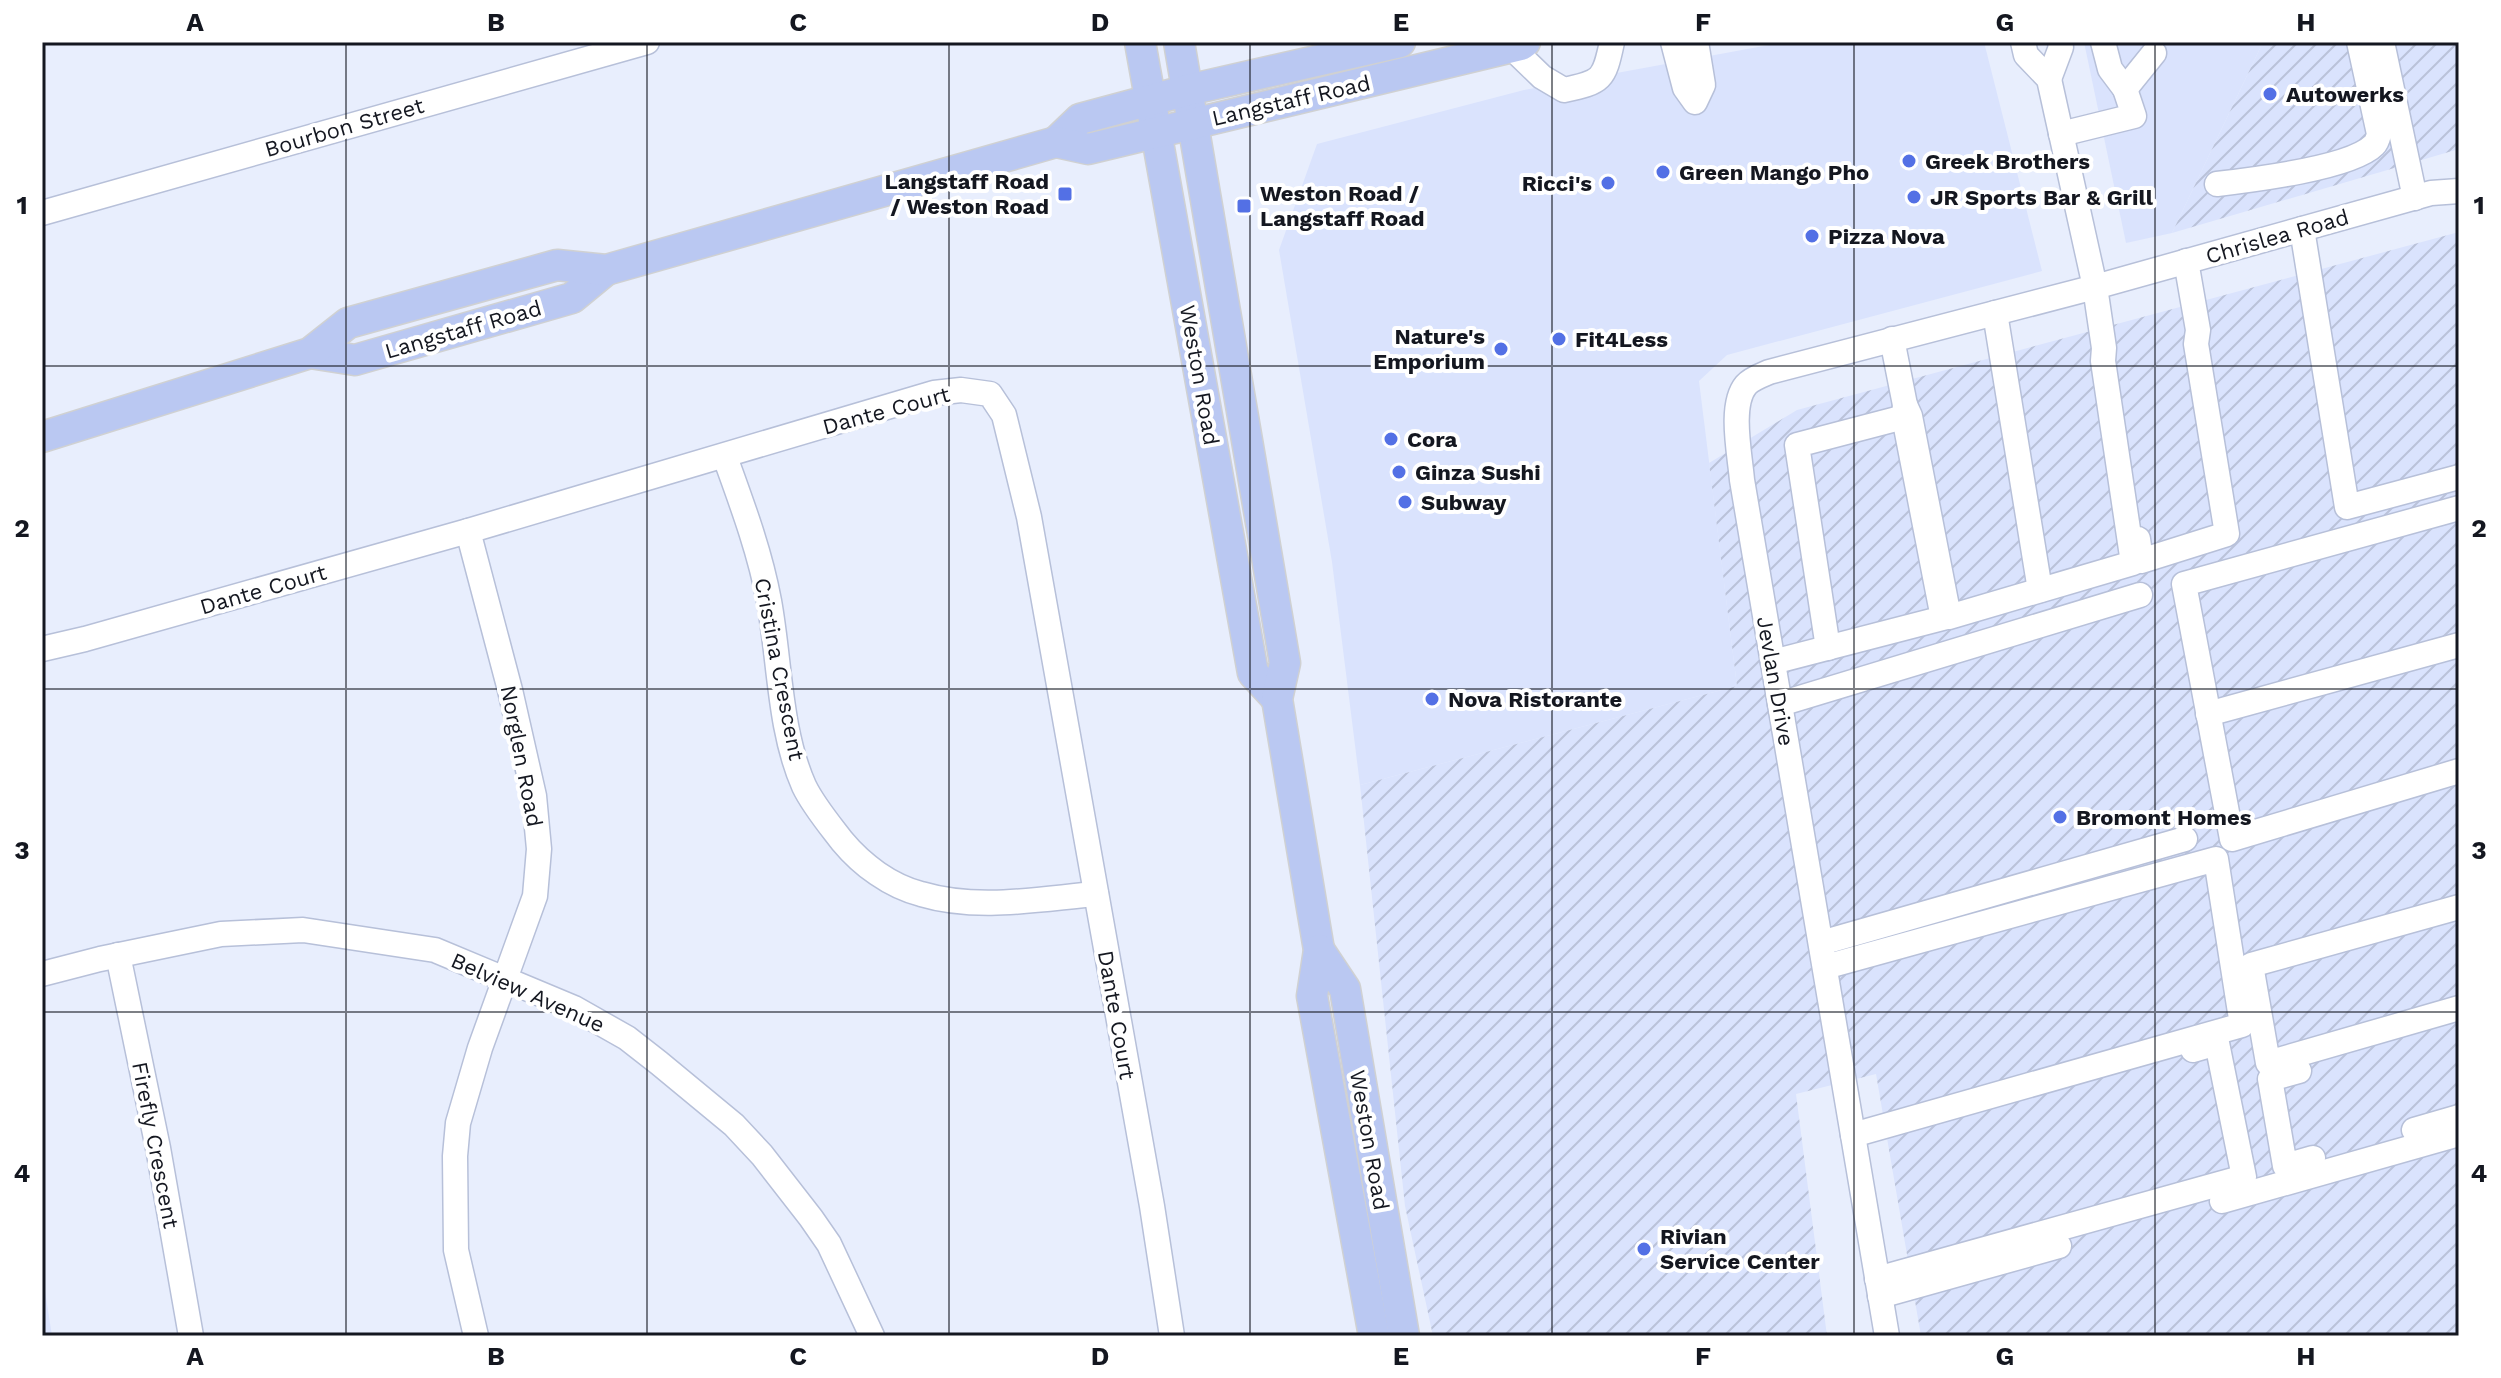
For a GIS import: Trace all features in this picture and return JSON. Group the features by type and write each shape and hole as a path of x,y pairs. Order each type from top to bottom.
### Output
{"main road":[{"name":"Weston Road","path":"1140,42 1253,673 1277,699"},
{"name":"Weston Road","path":"1179,42 1285,663 1277,699 1319,950 1312,996 1374,1336"},
{"name":"Langstaff Road","path":"42,437 310,353 355,360 572,298 606,270 1056,142 1080,119 1188,90 1400,42"},
{"name":"Langstaff Road","path":"1056,142 1088,149 1518,45"},
{"name":"Weston Road","path":"1319,950 1345,989 1404,1336"}],"street":[{"name":"Bourbon Street","path":"42,213 647,42"},
{"path":"1518,45 1542,77 1564,90 1595,83 1607,68 1612,42"},
{"path":"1673,42 1685,88 1695,102 1703,85 1696,42"},
{"path":"1905,411 1910,416 1949,617 2133,563 2095,287 2049,79 2026,55 2023,42"},
{"path":"2049,79 2060,42"},
{"path":"2061,134 2134,116 2125,89 2110,69 2103,42"},
{"path":"2217,184 2320,166 2360,154 2376,143 2379,134 2359,42"},
{"path":"2382,42 2415,198"},
{"path":"2125,89 2154,53"},
{"name":"Chrislea Road","path":"2095,287 2431,193 2459,191"},
{"path":"2302,229 2347,507 2459,477"},
{"path":"2104,348 2110,360 2141,561 2227,534 2196,344 2198,330 2186,261"},
{"name":"Jevlan Drive","path":"1887,1336 1742,480 1738,401 1747,383 1769,372 2095,287"},
{"path":"1995,313 2040,590"},
{"path":"1773,662 1943,618 1892,339"},
{"path":"2313,348 2337,500"},
{"name":"Dante Court","path":"42,649 468,531 934,393 961,390 990,394 1004,415 1029,517 1152,1206 1172,1336"},
{"path":"1828,648 1797,445 1905,411"},
{"name":"Cristina Crescent","path":"725,457 747,516 769,601 787,730 804,786 827,822 856,858 885,879 908,889 955,901 987,904 1096,894"},
{"path":"2459,508 2184,584 2232,839 2459,771"},
{"name":"Norglen Road","path":"468,531 534,796 539,849 535,896 480,1048 458,1123 455,1156 456,1250 476,1336"},
{"path":"1780,704 2140,595"},
{"path":"2208,714 2459,645"},
{"path":"1821,943 2185,839"},
{"path":"1825,967 2216,859 2242,1025 1854,1141"},
{"path":"2459,907 2251,965 2268,1063 2459,1008"},
{"name":"Belview Avenue","path":"42,974 221,934 303,930 435,950 574,1008 627,1038 734,1125 762,1155 811,1218 846,1277 863,1333"},
{"name":"Firefly Crescent","path":"118,955 156,1134 191,1336"},
{"path":"2459,1024 2270,1079 2285,1166 2459,1117"},
{"path":"1854,1141 2217,1043 2244,1177 1879,1287"},
{"path":"1879,1287 2459,1134"}],"shaded area":[{"path":"1785,42 1984,42 2042,271 1727,355 1699,381 1737,686 1360,785 1332,562 1279,250 1317,144 1524,90"},
{"path":"2084,42 2263,42 2172,233 2126,243"},
{"path":"2263,42 2459,42 2459,149 2172,233"},
{"path":"2459,232 2459,1336 1921,1336 1876,1074 1796,1094 1827,1336 1433,1336 1405,1206 1360,785 1737,686 1709,463 1797,410"},
{"path":"42,1272 52,1336 42,1336"}],"place":[{"name":"Autowerks","path":"2270,94"},
{"name":"Greek Brothers","path":"1909,161"},
{"name":"Green Mango Pho","path":"1663,172"},
{"name":"Ricci's","path":"1608,183"},
{"name":"Langstaff Road / Weston Road","path":"1065,194"},
{"name":"JR Sports Bar & Grill","path":"1914,197"},
{"name":"Weston Road / Langstaff Road","path":"1244,206"},
{"name":"Pizza Nova","path":"1812,236"},
{"name":"Fit4Less","path":"1559,339"},
{"name":"Nature's Emporium","path":"1501,349"},
{"name":"Cora","path":"1391,439"},
{"name":"Ginza Sushi","path":"1399,472"},
{"name":"Subway","path":"1405,502"},
{"name":"Nova Ristorante","path":"1432,699"},
{"name":"Bromont Homes","path":"2060,817"},
{"name":"Rivian Service Center","path":"1644,1249"}]}
